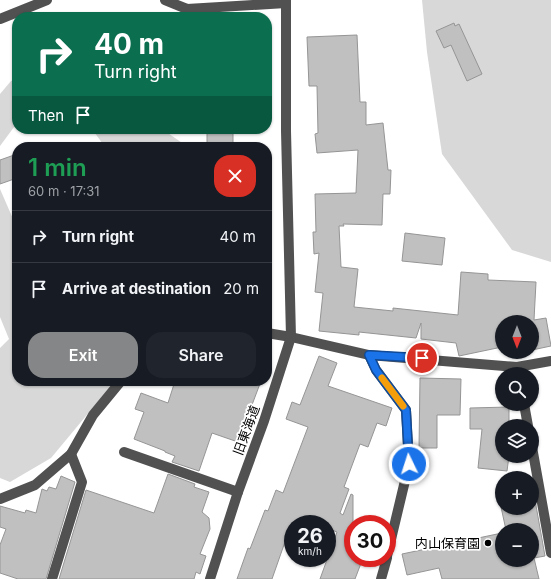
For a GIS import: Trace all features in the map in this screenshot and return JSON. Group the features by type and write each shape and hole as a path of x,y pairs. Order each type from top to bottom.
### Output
{"street":[{"path":"17,12 47,0"},
{"path":"165,0 187,9 286,1"},
{"name":"旧東海道","path":"210,579 238,492 264,421 291,336 286,131 286,1"},
{"path":"0,19 12,14"},
{"path":"272,334 291,336 369,355 495,368"},
{"path":"369,355 376,370 406,410 409,464 396,519"},
{"path":"529,367 551,361"},
{"path":"0,499 35,485 71,454 93,415 117,386"},
{"path":"124,452 238,492"},
{"path":"52,579 82,482 71,454"},
{"path":"535,463 551,553"},
{"path":"381,579 384,567"}],"shaded area":[{"path":"422,0 551,0 551,262 512,250 442,154 427,52"},
{"path":"11,81 12,130 0,146 0,94"},
{"path":"96,134 169,134 181,142 101,142"},
{"path":"0,189 12,217 12,386 111,386 51,458 10,482 0,478 0,348 9,339 0,317"}],"building":[{"path":"454,23 455,26 459,24 482,74 467,81 451,45 444,48 436,31"},
{"path":"357,35 360,102 366,102 366,125 383,123 388,170 391,170 390,194 383,194 382,225 343,224 344,226 339,226 341,267 358,269 354,307 393,311 393,308 458,315 461,272 488,274 488,280 536,282 534,315 495,315 495,348 459,356 456,343 421,339 421,323 416,338 359,332 359,335 319,331 323,293 315,292 319,253 314,254 313,232 316,232 315,194 356,193 358,150 317,153 315,134 318,133 317,86 309,86 307,37"},
{"path":"207,134 233,134 233,142 207,142"},
{"path":"12,156 12,180 0,184 0,160"},
{"path":"405,233 445,238 442,265 402,261"},
{"path":"546,318 551,346 539,349 539,319"},
{"path":"319,356 337,363 328,386 392,408 386,426 377,423 368,447 360,444 344,487 349,489 340,513 343,515 351,494 353,495 353,515 344,515 344,567 360,567 355,579 320,579 324,567 336,567 336,515 284,515 284,545 272,579 237,579 248,548 250,549 265,510 268,511 276,490 283,493 308,427 286,419 292,402 300,405"},
{"path":"420,378 461,379 460,415 437,415 437,448 419,448"},
{"path":"173,386 259,386 238,442 212,433 199,471 172,462 175,456 134,439 144,412 135,409 141,393 168,403"},
{"path":"495,407 495,411 509,411 509,419 495,419 495,463 508,463 507,471 478,468 482,429 470,429 470,408"},
{"path":"168,474 195,484 194,487 209,492 202,512 209,518 210,529 200,554 206,556 200,574 196,572 194,579 59,579 86,490 154,513"},
{"path":"61,476 75,482 46,579 18,579 0,573 0,545 6,529 0,527 0,506 25,513 26,510 36,513 42,489 47,491 49,487 56,489"},
{"path":"503,515 538,515 545,556 539,557 539,523 504,523"},
{"path":"495,534 495,567 536,567 539,579 442,579 439,568 407,575 402,554"}],"slow traffic":[{"path":"382,378 403,406"}],"place":[{"name":"内山保育園","path":"488,543"}],"route":[{"path":"409,464 406,410 376,370 369,355 422,358"}]}
